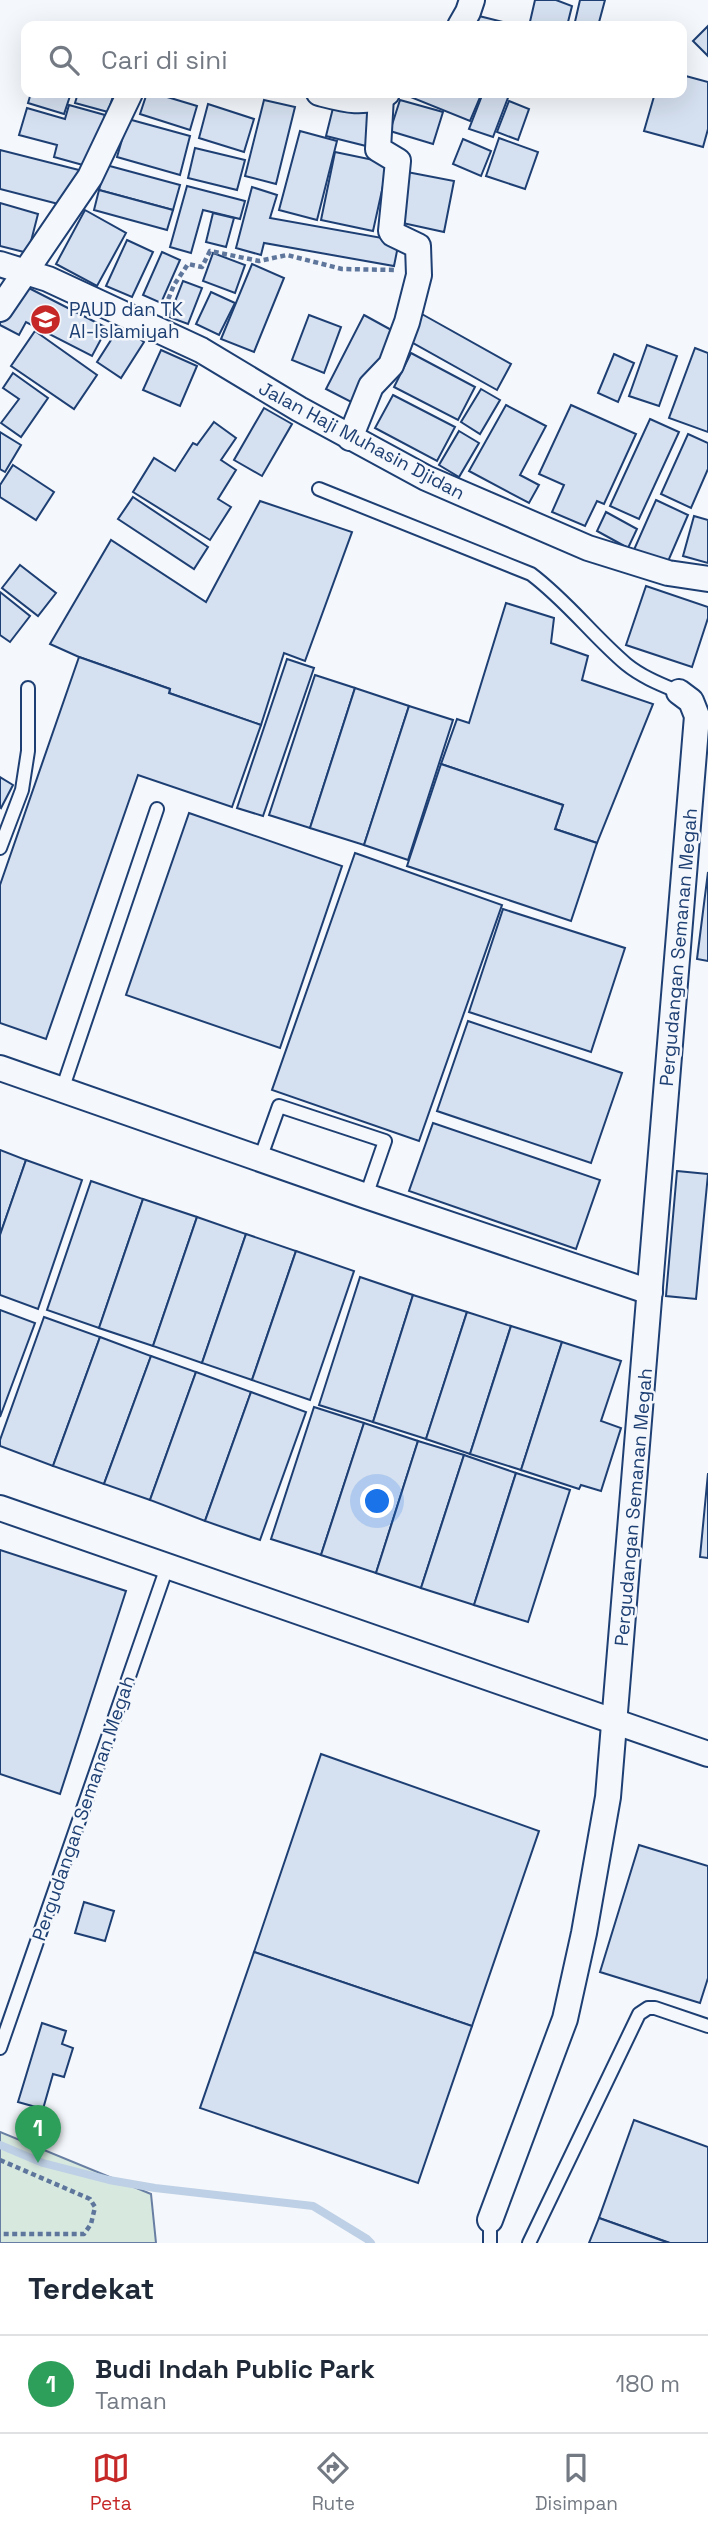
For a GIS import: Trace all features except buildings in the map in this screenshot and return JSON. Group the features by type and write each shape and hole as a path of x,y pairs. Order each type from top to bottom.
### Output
{"street":[{"path":"463,21 472,0"},
{"path":"0,309 89,177 128,98"},
{"path":"340,98 352,101 366,98"},
{"path":"350,438 371,386 391,365 407,322 419,275 418,246 391,231 398,161 379,149 384,98"},
{"name":"Jalan Haji Muhasin Djidan","path":"0,264 26,272 157,328 201,350 350,438 426,478 578,544 668,573 708,579"},
{"name":"Pergudangan Semanan Megah","path":"490,2232 565,2019 584,1933 608,1797 697,716 691,701 679,692"},
{"path":"0,1068 650,1292"},
{"path":"0,1508 708,1754"}],"lane":[{"name":"Pergudangan Semanan Megah","path":"319,489 531,574 554,591 626,664 648,679 679,692"},
{"path":"0,848 22,790 28,751 28,688"},
{"path":"62,1090 157,808"},
{"path":"260,1159 279,1106 385,1141 366,1196"},
{"name":"Pergudangan Semanan Megah","path":"0,2048 167,1567"},
{"path":"529,2243 639,2014 648,2008 655,2008 708,2026"}],"path":[{"path":"157,328 174,285 188,264 202,267 210,251 259,261 286,255 342,269 394,269 419,275"},
{"path":"0,2160 90,2199 95,2207 92,2224 84,2234 0,2234"}],"shaded area":[{"path":"0,2132 151,2194 156,2243 0,2243"}],"waterway":[{"path":"0,2145 43,2163 109,2180 155,2188 313,2206 371,2243"}],"place":[{"name":"PAUD dan TK Al-Islamiyah","path":"46,320"},
{"name":"Budi Indah Public Park","path":"38,2163"}]}
